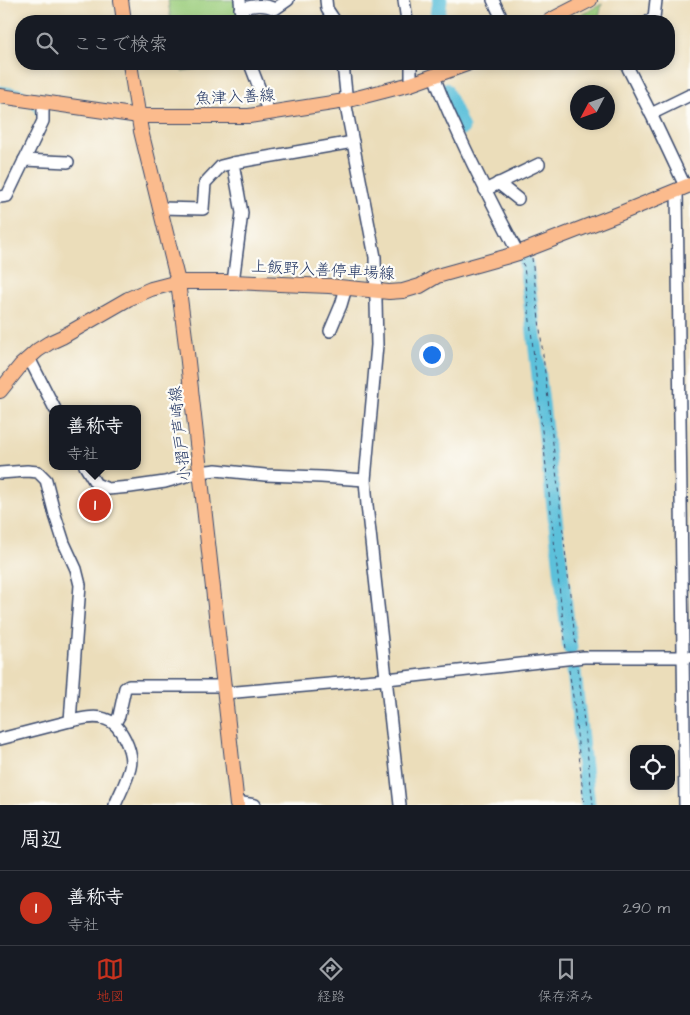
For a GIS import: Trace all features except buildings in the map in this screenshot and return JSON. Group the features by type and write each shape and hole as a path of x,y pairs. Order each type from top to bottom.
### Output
{"main road":[{"path":"120,0 123,15"},
{"path":"561,15 590,0"},
{"name":"小摺戸芦崎線","path":"131,70 138,116 178,282 237,803"},
{"name":"魚津入善線","path":"0,96 138,116 249,116 344,101 411,84 450,70"},
{"name":"上飯野入善停車場線","path":"1,388 21,365 38,350 128,298 151,289 178,282 232,282 329,286 389,292 403,291 420,286 437,276 505,258 684,187"}],"street":[{"path":"240,4 268,5 275,9 288,0"},
{"path":"326,0 327,9 331,15"},
{"path":"404,0 406,15"},
{"path":"493,0 500,15"},
{"path":"654,15 656,0"},
{"path":"252,70 269,113"},
{"path":"344,70 346,93 344,101 375,257 377,344 366,480 367,505 400,805"},
{"path":"411,70 411,84"},
{"path":"629,70 684,187 685,805"},
{"path":"434,76 459,136 485,190 525,250"},
{"path":"651,114 690,95"},
{"path":"0,197 7,196 43,121 43,102"},
{"path":"160,208 202,209 205,183 221,166 353,142"},
{"path":"24,160 68,162"},
{"path":"232,282 242,213 233,163"},
{"path":"485,190 539,164"},
{"path":"498,183 518,199"},
{"path":"330,331 346,288"},
{"path":"29,358 53,405"},
{"path":"87,470 96,484 108,489 165,482 200,472 216,470 265,475 366,480"},
{"path":"0,473 38,472 46,480 64,543 76,569 80,584 70,721"},
{"path":"114,723 119,716 125,688 129,686 225,689 387,679 572,659 686,657"},
{"path":"0,738 87,718 104,718 114,723 131,754 131,767 116,805"},
{"path":"237,803 255,805"}],"path":[{"path":"525,250 524,266 572,659 593,805"},
{"path":"525,250 572,659 574,703 584,805"}],"green space":[{"path":"168,0 236,0 238,15 170,15"},
{"path":"602,4 599,15 581,15"}],"waterway":[{"path":"438,15 440,0"},
{"path":"0,87 22,90 25,95"},
{"path":"445,90 462,128"},
{"path":"32,106 39,116"},
{"path":"526,263 570,648"},
{"path":"574,671 588,805"}],"place":[{"name":"善称寺","path":"95,505"}]}
